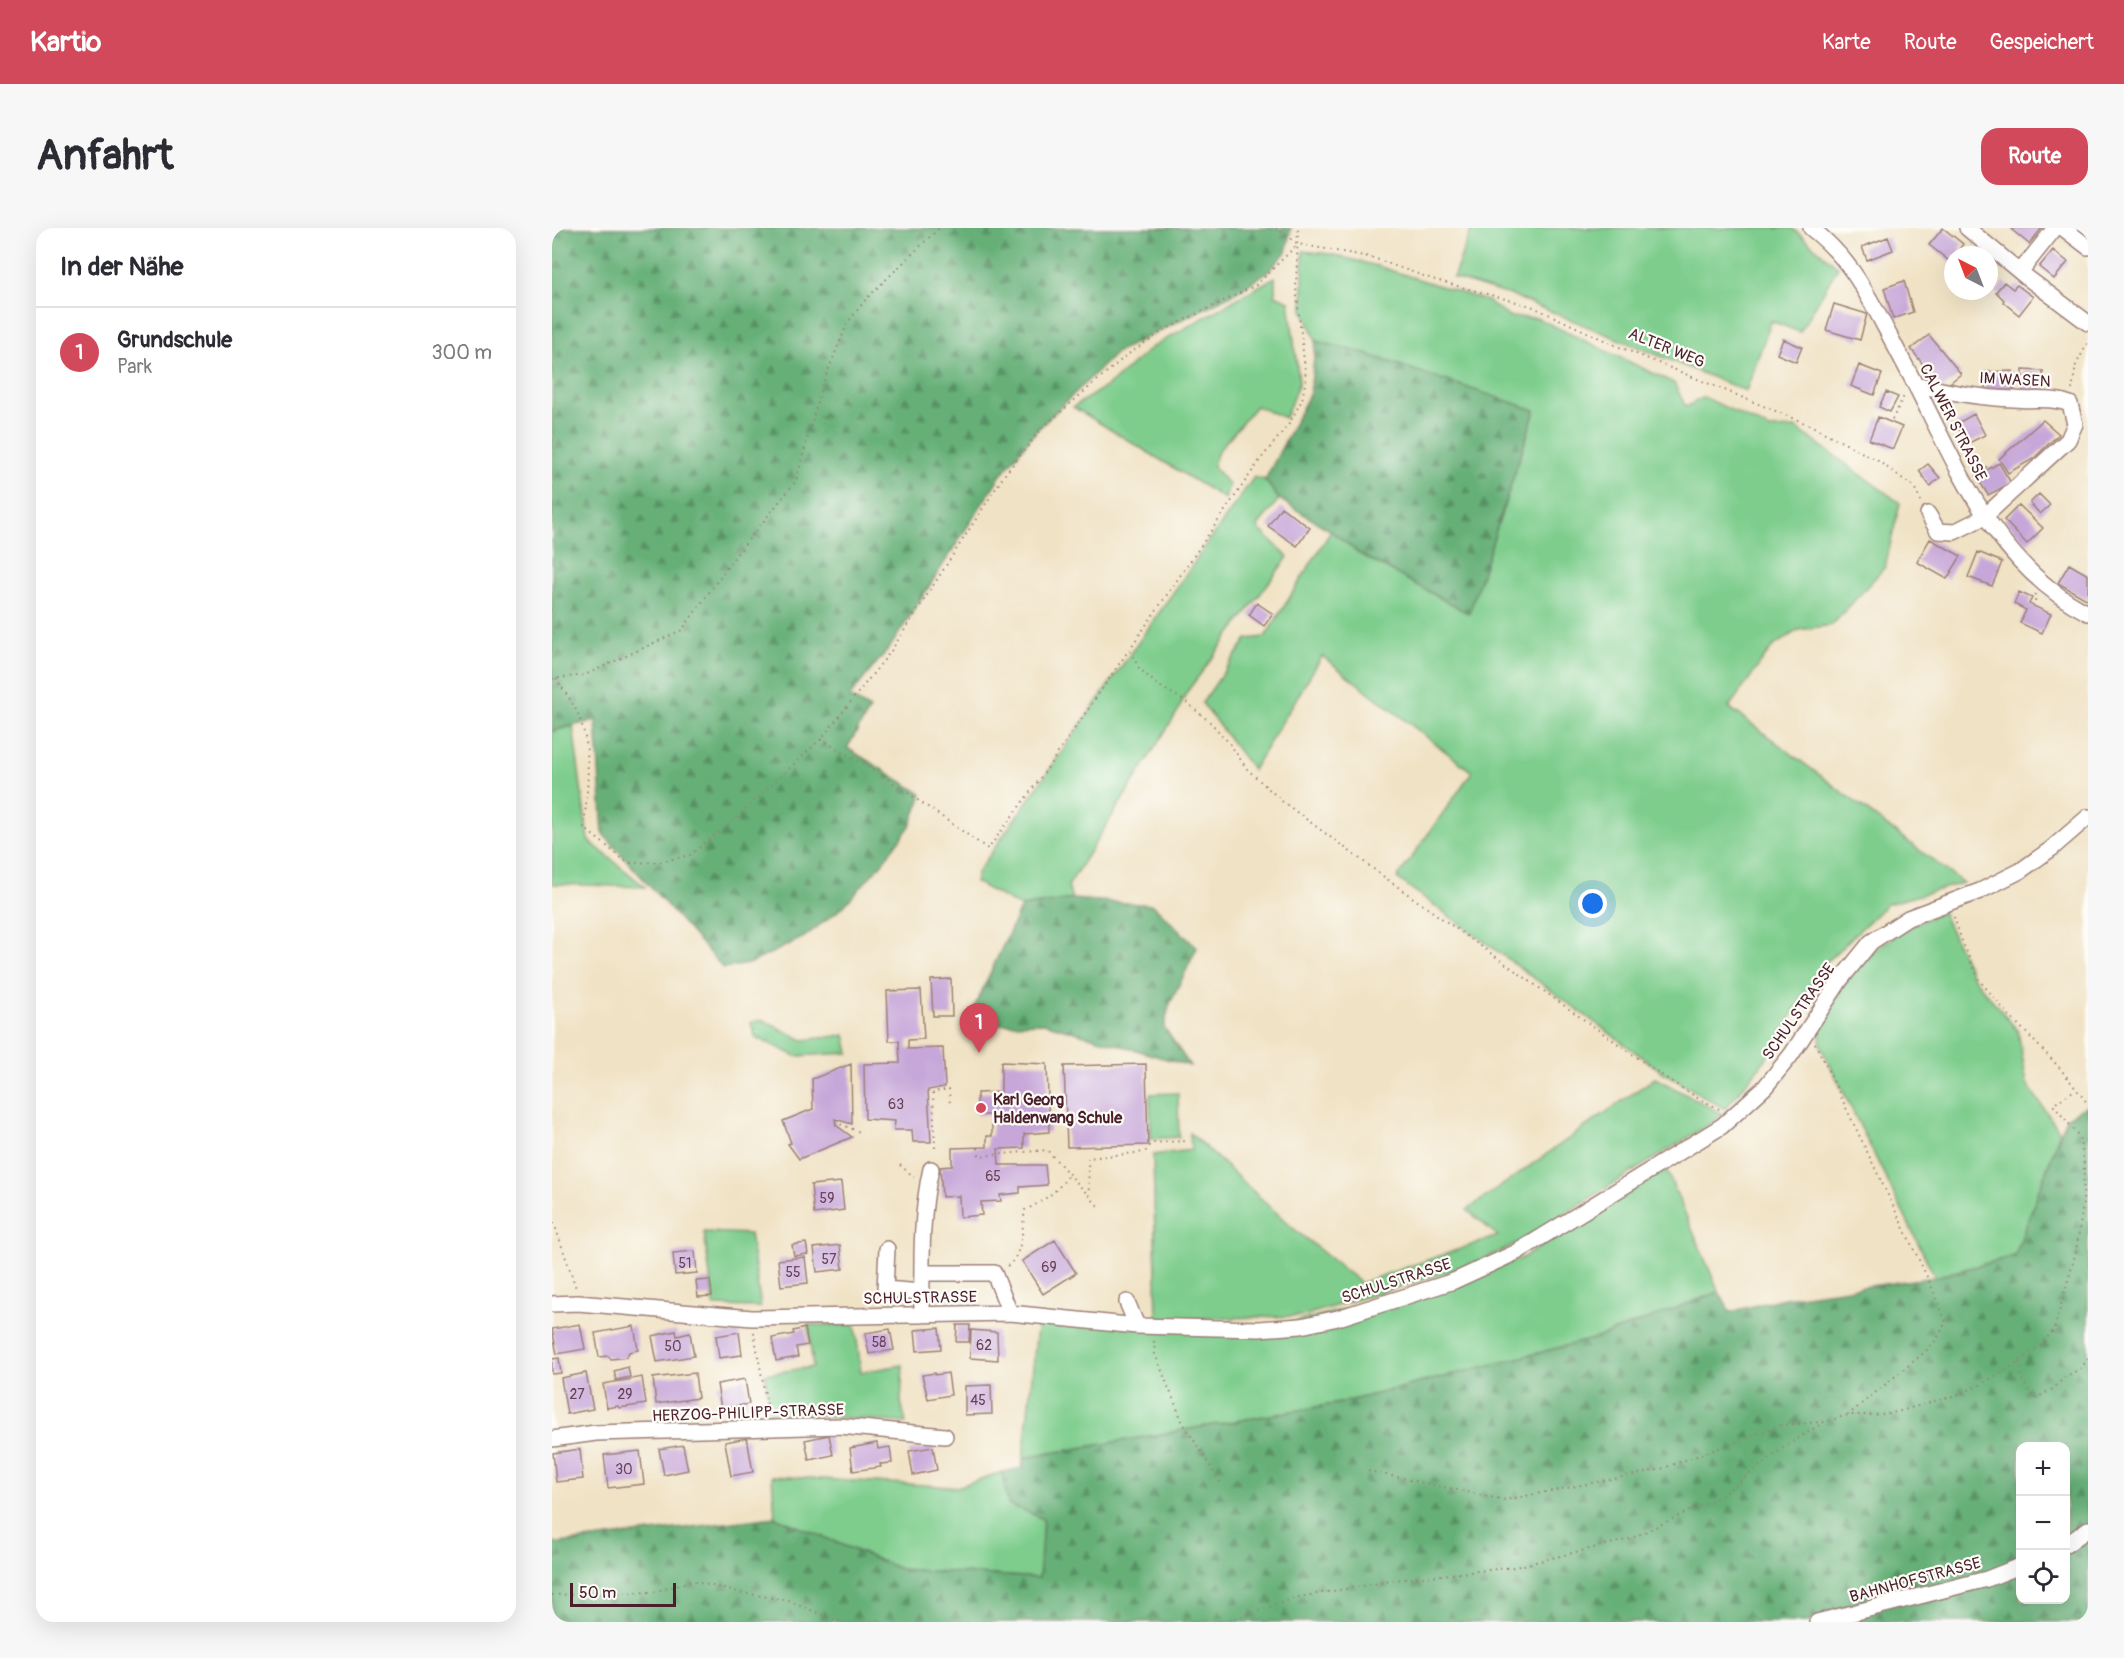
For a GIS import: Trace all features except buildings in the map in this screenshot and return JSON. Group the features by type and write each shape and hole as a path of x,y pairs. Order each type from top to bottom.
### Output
{"street":[{"name":"CALWER STRASSE","path":"1811,228 1844,259 1855,273 1915,384 1959,475 1984,518 2040,580 2068,603 2088,613"},
{"path":"1967,228 2020,272 2088,323"},
{"path":"2020,272 2055,228"},
{"path":"2063,228 2088,247"},
{"name":"IM WASEN","path":"1915,384 1948,393 2014,399 2057,399 2070,404 2075,424 2068,440 1984,518"},
{"path":"1928,514 1938,531 1954,532 1984,518"},
{"name":"SCHULSTRASSE","path":"552,1304 578,1303 752,1318 1010,1313 1144,1326 1259,1329 1300,1326 1338,1318 1454,1281 1517,1252 1676,1155 1730,1119 1765,1087 1791,1055 1841,979 1871,942 1908,918 1980,891 2020,871 2051,849 2088,817"},
{"path":"922,1315 927,1188 931,1169"},
{"path":"887,1249 885,1289 922,1292"},
{"path":"922,1274 994,1273 1010,1313"},
{"path":"1127,1302 1144,1326"},
{"name":"HERZOG-PHILIPP-STRASSE","path":"552,1439 596,1433 840,1426 945,1436"},
{"path":"2070,1542 2088,1529"},
{"name":"BAHNHOFSTRASSE","path":"1817,1622 1987,1580 2016,1568"}],"path":[{"path":"939,228 867,298 848,322 822,385 796,482 736,555 682,630 585,675 554,679 578,714 586,746 588,782 584,828 628,863 660,862 690,855 727,826 821,740 891,651 1005,474 1042,427 1127,356 1164,330 1256,285 1298,244"},
{"path":"1276,228 1298,244"},
{"path":"821,740 889,780 988,849 1130,651 1260,460 1289,424 1302,400 1306,379 1296,288 1298,228"},
{"name":"ALTER WEG","path":"1298,244 1370,257 1432,279 1531,306 1617,346 1812,426 1878,461 1914,487 1928,514"},
{"path":"2070,404 2076,365 2088,342"},
{"path":"1892,420 1904,396 1915,384"},
{"path":"1130,651 1139,668 1156,684 1185,701 1210,723 1230,744 1247,769 1283,802 1402,891 1663,1076 1723,1111 1730,1119"},
{"path":"1949,902 1962,941 1979,980 2059,1067 2088,1104"},
{"path":"1224,1622 1299,1597 1396,1580 1515,1567 1630,1539 1721,1496 1783,1448 1824,1422 1848,1414 1925,1352 1937,1339 1946,1322 1931,1285 1808,1029"},
{"path":"935,1148 933,1092 949,1089 950,1105"},
{"path":"1848,1414 1873,1415 1898,1412 1960,1394 2019,1362 2040,1346 2054,1330 2076,1252 2083,1205 2084,1164 2076,1132 2054,1105 2076,1089"},
{"path":"835,1122 860,1132"},
{"path":"1089,1196 1088,1158 1144,1152 1152,1143 1186,1141"},
{"path":"978,1148 979,1156 1047,1150 1100,1208"},
{"path":"900,1165 927,1188"},
{"path":"994,1273 1012,1262 1019,1246 1025,1210 1040,1203 1059,1188 1070,1173"},
{"path":"552,1217 577,1290 578,1303"},
{"path":"752,1318 772,1427"},
{"path":"1144,1326 1183,1423 1222,1485"},
{"path":"2019,1362 2022,1380 2034,1399 2053,1389 2065,1377 2080,1369 2088,1359"},
{"path":"1368,1472 1505,1500 1658,1470 1782,1425 1824,1422"},
{"path":"552,1595 654,1592 692,1581 737,1592 786,1600 840,1622"}],"green space":[{"path":"552,228 1291,228 1286,252 1270,270 1237,292 1117,352 1036,431 1000,476 892,644 849,697 870,709 847,748 922,794 910,826 883,862 843,907 804,937 749,964 723,968 603,834 596,720 552,731"},
{"path":"1472,228 1792,228 1838,267 1800,332 1771,321 1746,391 1510,295 1453,278"},
{"path":"1303,251 1330,254 1377,266 1487,301 1509,317 1537,318 1674,383 1686,407 1704,397 1770,429 1796,428 1900,503 1885,567 1832,625 1798,630 1772,647 1729,707 1963,883 1887,904 1821,967 1766,1059 1725,1109 1664,1073 1397,878 1472,772 1322,656 1253,770 1202,703 1247,639 1265,637 1331,531 1360,554 1469,613 1535,411 1363,353 1316,341 1303,310"},
{"path":"1275,277 1275,295 1289,301 1299,382 1285,418 1256,406 1218,451 1213,466 1229,485 1225,499 1073,407 1110,384 1152,347"},
{"path":"1316,341 1363,353 1535,410 1469,614 1360,554 1331,531 1279,499 1265,480 1310,393"},
{"path":"1254,477 1265,480 1279,499 1257,527 1288,557 1186,693 1178,711 1068,886 1072,899 1021,907 975,882 977,873"},
{"path":"573,726 588,840 645,887 552,884 552,731"},
{"path":"1072,899 1153,905 1197,948 1169,1006 1164,1027 1190,1066 1044,1023 966,1025 1021,907"},
{"path":"1942,912 1973,977 2018,1031 2027,1084 2060,1132 2015,1256 1935,1277 1821,1047 1819,1026 1845,983 1873,951 1910,926"},
{"path":"762,1020 803,1040 845,1035 849,1053 796,1056 755,1037 751,1022"},
{"path":"1655,1078 1723,1114 1511,1247 1465,1267 1302,1316 1157,1320 1153,1155 1191,1150 1190,1133 1294,1229 1361,1283 1498,1236 1467,1210"},
{"path":"1178,1093 1179,1137 1151,1139 1150,1094"},
{"path":"2086,1106 2088,1107 2088,1622 552,1622 552,1544 775,1517 900,1569 1039,1578 1043,1519 1008,1504 1002,1472 1022,1468 1023,1458 1340,1403 1597,1338 1719,1292 1730,1312 1784,1298 1935,1277 2015,1256 2066,1118"},
{"path":"1666,1169 1719,1292 1597,1338 1340,1403 1023,1458 1038,1319 1242,1334 1458,1283 1522,1258"},
{"path":"704,1232 750,1234 761,1307 714,1306"},
{"path":"855,1324 861,1372 903,1365 901,1402 906,1423 823,1416 771,1418 765,1374 813,1367 808,1325"},
{"path":"1002,1472 1008,1504 1043,1518 1040,1578 900,1569 775,1517 772,1476 957,1487"}],"place":[{"name":"Grundschule","path":"979,1053"},
{"name":"Karl Georg Haldenwang Schule","path":"981,1108"}]}
